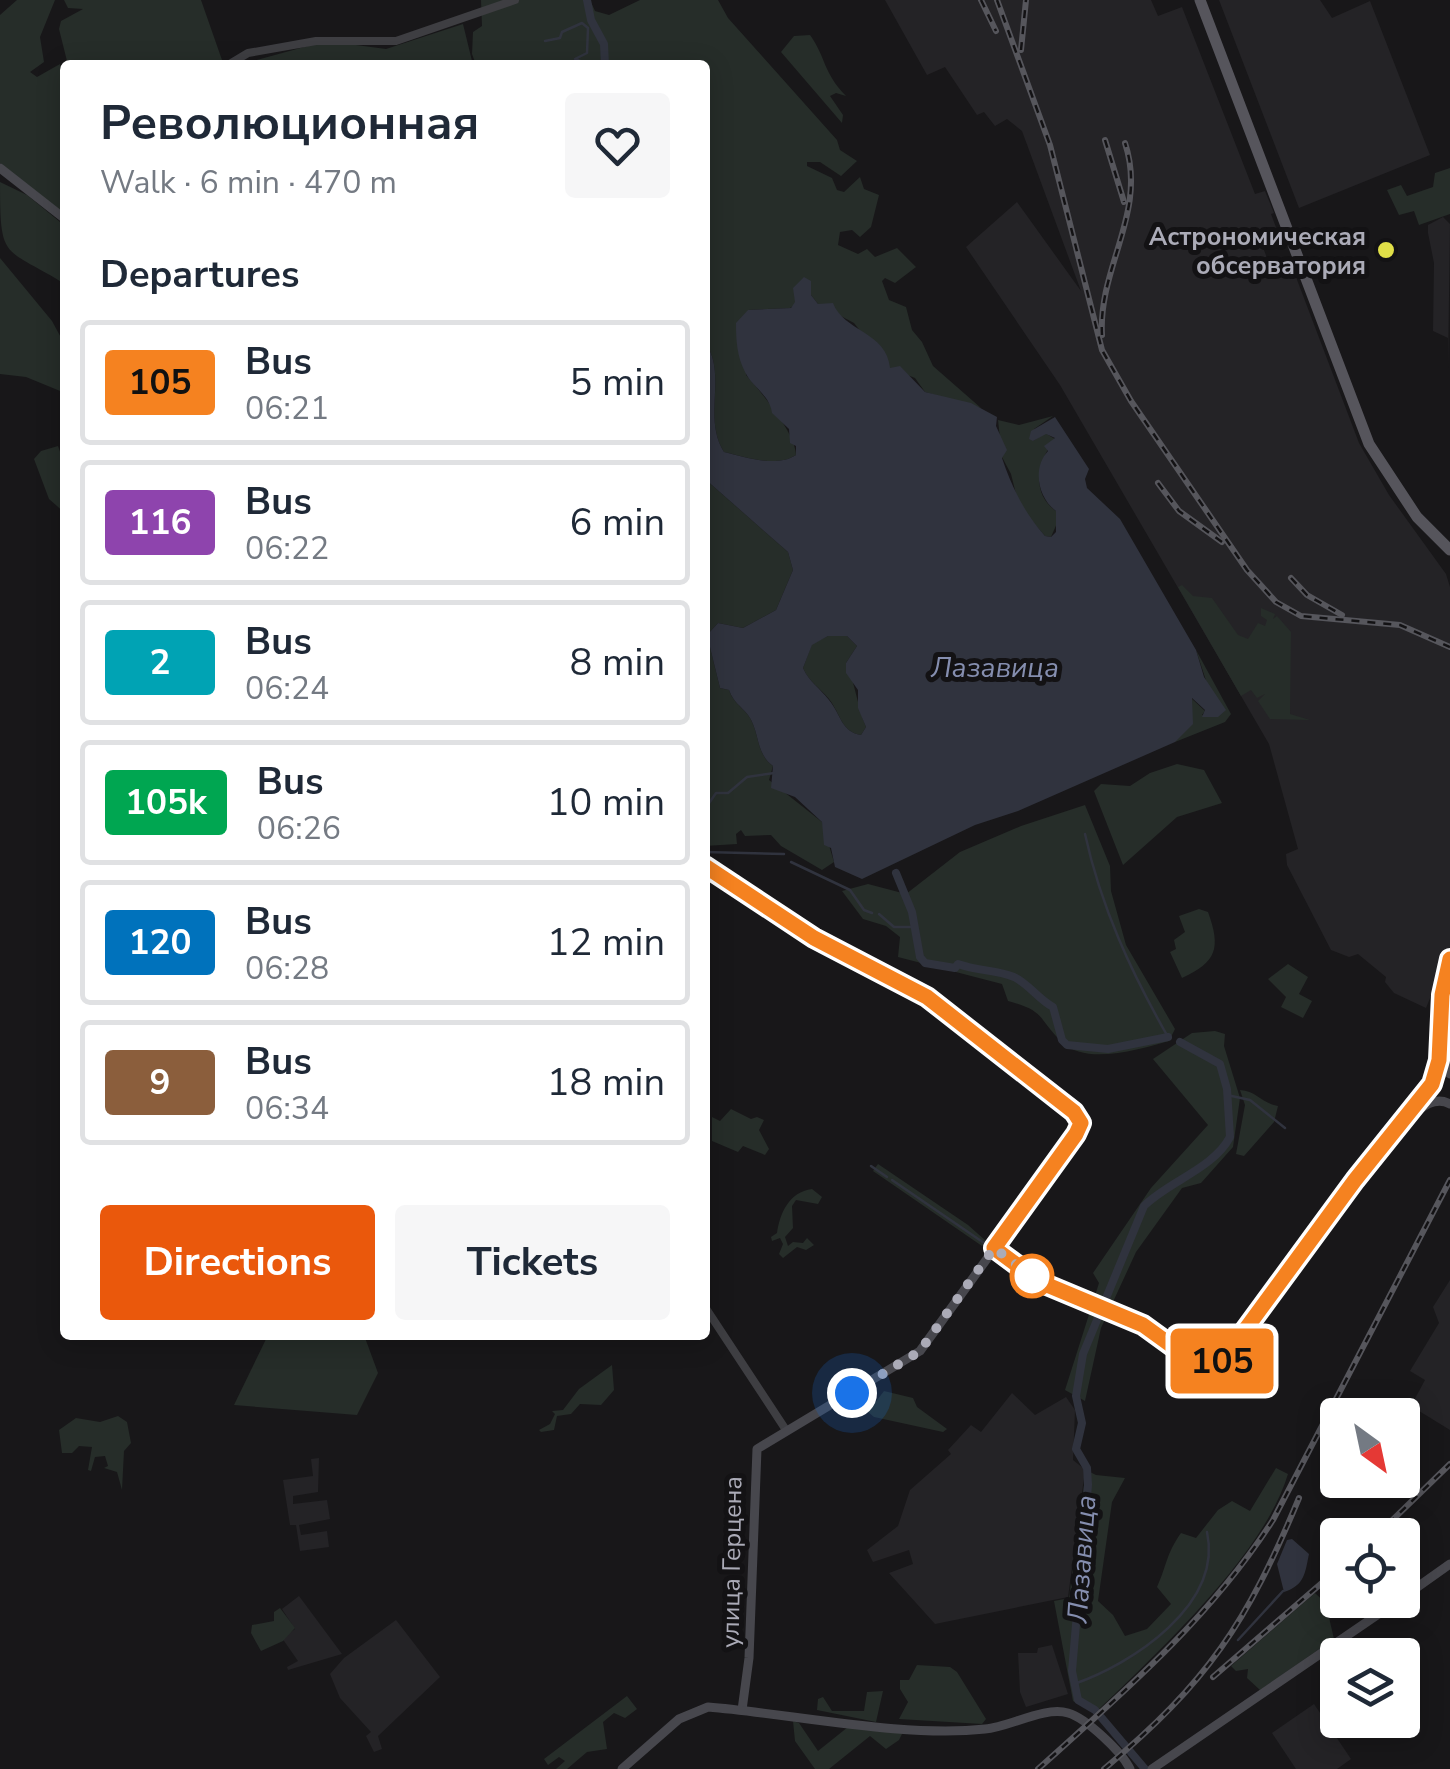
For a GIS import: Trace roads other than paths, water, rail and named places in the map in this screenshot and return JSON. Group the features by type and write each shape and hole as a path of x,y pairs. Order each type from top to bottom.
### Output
{"main road":[{"path":"1200,0 1369,444 1416,517 1450,550"},
{"path":"0,168 60,215"},
{"name":"улица Герцена","path":"710,869 814,938 927,997 1074,1112 1081,1123 920,1351 762,1444 754,1458 749,1658 742,1710"},
{"path":"1432,1084 1439,1060 1442,995 1450,958"},
{"path":"1450,987 1446,1048 1450,1074"},
{"path":"994,1248 1040,1282 1143,1325 1212,1375 1450,1065"},
{"path":"1326,1222 1428,1102 1439,1099 1450,1104"},
{"path":"1420,1585 1450,1564"},
{"path":"1152,1769 1373,1618"},
{"path":"622,1769 693,1711 708,1708 958,1731 1010,1725 1063,1712 1110,1743 1130,1769"}],"street":[{"path":"236,60 248,53 316,41 396,41 515,0"},
{"path":"710,1315 786,1430"}],"water":[{"name":"Лазавица","path":"804,277 811,281 811,295 818,304 833,303 846,320 881,347 890,368 900,366 925,392 971,403 997,417 996,426 1007,450 1002,458 1014,489 1037,527 1051,537 1056,532 1056,511 1041,491 1039,474 1048,451 1044,446 1055,438 1046,434 1033,441 1029,439 1031,431 1055,417 1089,469 1087,488 1120,519 1196,650 1204,677 1226,710 1218,717 1202,717 1205,710 1192,698 1193,724 1175,742 1018,811 975,825 862,879 835,867 831,848 824,845 822,822 795,797 771,788 773,766 763,755 748,715 729,690 720,688 710,647 710,632 718,623 743,628 776,610 793,570 788,552 710,483 710,351 715,368 715,425 724,452 770,461 796,455 789,429 772,413 768,401 745,372 736,330 736,323 748,310 791,308 795,302 793,288","holes":["828,636 847,636 857,646 846,663 846,673 858,690 858,708 866,727 861,735 845,726 803,668 812,645"]},
{"path":"1292,1539 1309,1554 1300,1582 1284,1592 1277,1564 1287,1540"}],"waterway":[{"name":"Лазавица","path":"587,0 591,20 604,44 605,60"},
{"path":"545,41 560,38 562,32 582,23 588,28 587,53 578,60"},
{"path":"710,802 716,793 728,793 747,777 774,773"},
{"path":"1085,834 1119,939 1168,1037"},
{"path":"710,852 784,854"},
{"path":"791,862 850,890 864,910 872,913"},
{"name":"Лазавица","path":"896,873 912,912 920,957 925,963 955,968 958,964 1019,980 1053,1007 1067,1045 1108,1049 1168,1037"},
{"path":"879,914 894,927 913,927"},
{"name":"Лазавица","path":"1145,1769 1095,1710 1078,1700 1072,1671 1088,1485 1087,1468 1076,1449 1082,1423 1076,1396 1083,1354 1144,1206 1213,1158 1230,1137 1227,1089 1220,1064 1180,1042"},
{"path":"1227,1095 1250,1100 1285,1128"},
{"path":"871,1166 887,1177"},
{"path":"892,1180 987,1245"},
{"path":"1007,1248 1072,1290"},
{"path":"1085,1295 1103,1301"},
{"path":"1074,1684 1146,1646 1187,1607 1201,1584 1208,1559 1207,1532"},
{"path":"1238,1640 1283,1591"}],"railway":[{"path":"981,0 996,31"},
{"path":"997,0 1050,145 1102,350 1131,401 1247,570 1276,602 1301,616 1400,625 1450,647"},
{"path":"1021,50 1026,0"},
{"path":"1105,140 1124,202"},
{"path":"1102,335 1107,286 1131,193 1125,143"},
{"path":"1158,483 1179,511 1222,542"},
{"path":"1291,578 1307,595 1342,615"},
{"path":"1038,1769 1194,1622 1248,1556 1273,1520 1450,1180"},
{"path":"1394,1518 1450,1464"},
{"path":"1104,1769 1171,1708 1221,1648 1261,1581 1299,1498"},
{"path":"1213,1677 1320,1585"}],"place":[{"name":"Aстрономическая обсерватория","path":"1386,250"}]}
